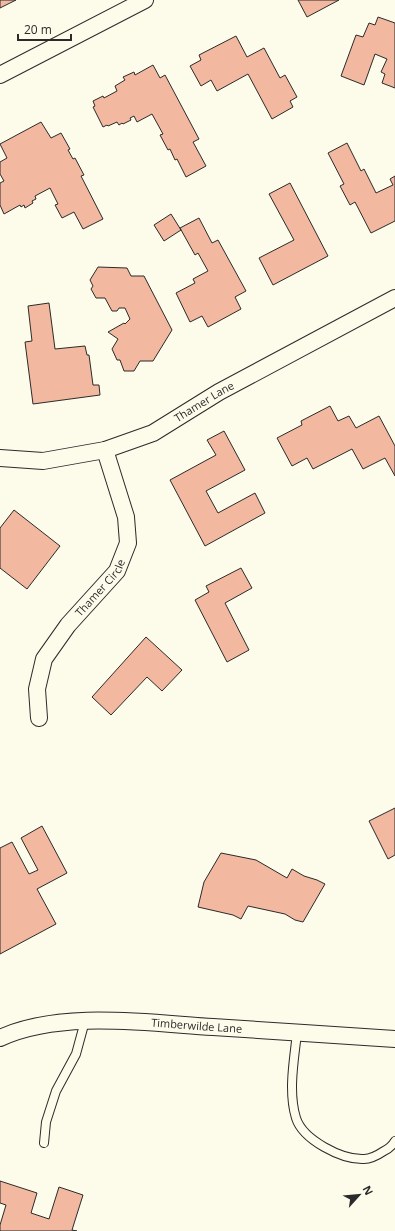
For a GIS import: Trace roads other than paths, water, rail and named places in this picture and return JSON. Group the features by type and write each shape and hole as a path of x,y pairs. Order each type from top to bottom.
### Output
{"street":[{"path":"0,75 145,0"},
{"name":"Thamer Lane","path":"0,458 43,461 105,450 153,433 219,392 395,298"},
{"name":"Thamer Circle","path":"39,718 37,689 44,659 68,625 117,571 128,543 126,517 105,450"},
{"name":"Timberwilde Lane","path":"0,1038 49,1024 102,1020 395,1038"}],"lane":[{"path":"44,1143 46,1122 56,1091 76,1054 85,1021"},
{"path":"297,1033 292,1088 296,1119 304,1132 326,1149 358,1159 365,1159 380,1154 395,1142"}]}
